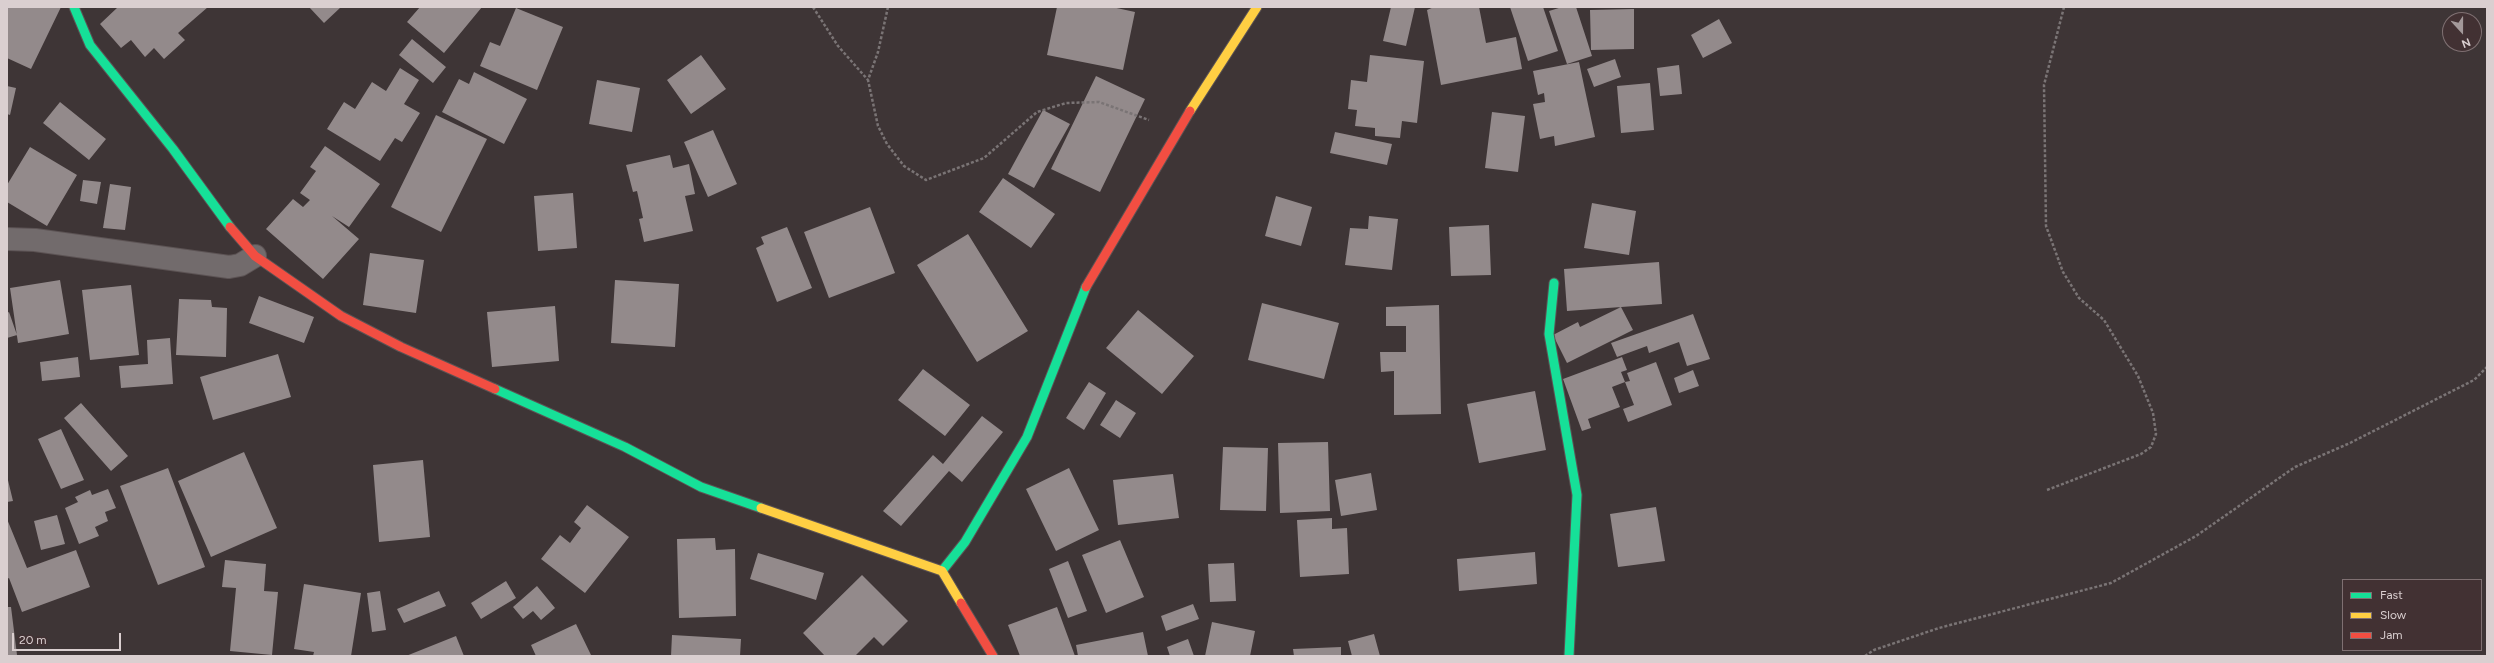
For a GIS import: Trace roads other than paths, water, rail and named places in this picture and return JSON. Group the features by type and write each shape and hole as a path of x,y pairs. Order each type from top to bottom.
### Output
{"street":[{"path":"74,7 90,45 173,148 224,220 255,256 305,293 341,316 401,347 625,447 701,487 942,572 993,656"},
{"path":"942,572 965,542 1027,437 1081,297 1177,132 1257,7"},
{"path":"7,239 35,240 229,267 240,265 255,256"},
{"path":"1554,283 1549,334 1576,494 1568,656"}]}
